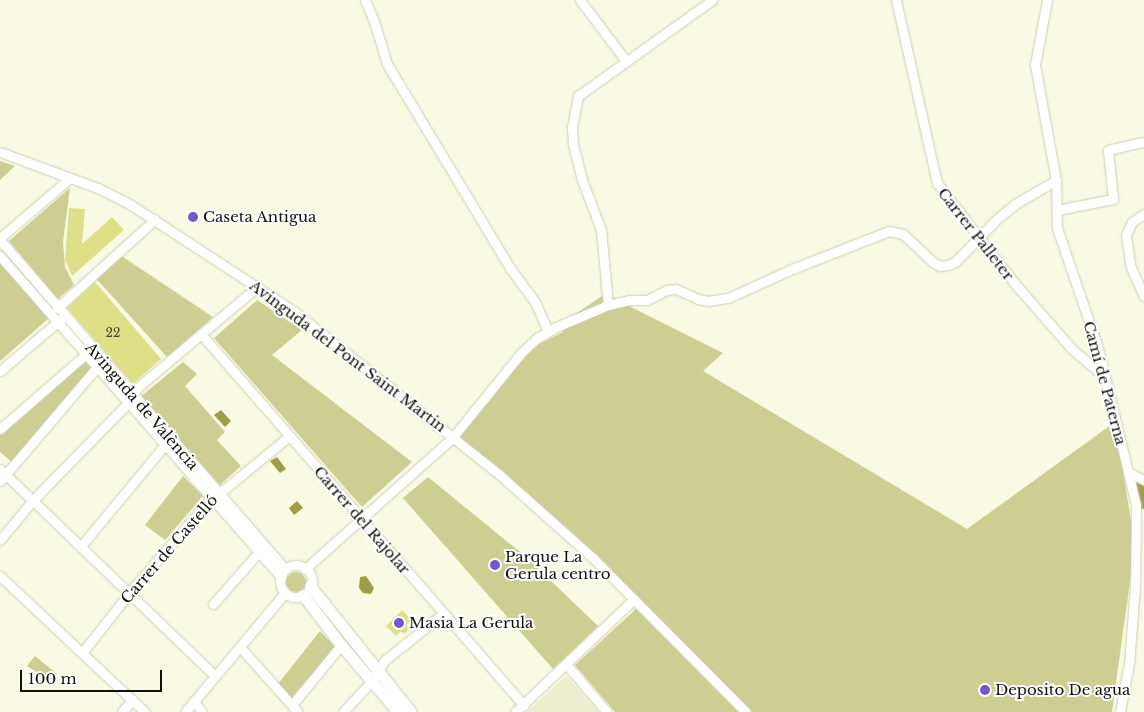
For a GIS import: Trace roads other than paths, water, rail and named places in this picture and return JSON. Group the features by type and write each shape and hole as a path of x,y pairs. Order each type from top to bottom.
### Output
{"street":[{"path":"365,0 374,20 386,64 510,268 535,302 548,331"},
{"path":"580,0 626,61"},
{"path":"608,305 601,230 582,180 573,143 572,127 578,96 712,0"},
{"name":"Carrer Palleter","path":"896,0 937,183 1016,285 1073,350 1104,376"},
{"name":"Camí de Paterna","path":"1047,0 1035,64 1056,180 1057,228 1098,348 1128,472 1136,514 1135,588 1129,663 1120,712"},
{"path":"1057,210 1113,199 1108,150 1144,142"},
{"name":"Avinguda del Pont Saint Martin","path":"0,152 98,188 155,219 258,286 347,352 501,476 593,558 746,712"},
{"path":"0,239 70,178"},
{"path":"305,569 453,437 521,353 536,338 548,331 608,305 629,300 647,300 667,290 676,289 698,299 718,301 792,269 889,231 896,230 903,234 940,266 955,262 998,218 1015,204 1056,180"},
{"path":"1144,214 1132,222 1126,234 1130,265 1144,296"},
{"path":"57,308 155,219"},
{"name":"Avinguda de València","path":"0,239 57,308 61,319 97,367 131,400 165,445 214,495 260,552 283,573"},
{"name":"Avinguda de València","path":"0,256 61,319 283,573"},
{"path":"0,540 33,500 131,400 137,388 258,286"},
{"path":"0,371 61,319"},
{"name":"Carrer del Rajolar","path":"201,334 524,705"},
{"path":"0,430 86,354"},
{"path":"97,367 2,475 33,500 215,676"},
{"name":"Carrer de Castelló","path":"82,653 129,593 214,495 226,488 289,436"},
{"path":"81,546 165,445"},
{"path":"1128,472 1144,480"},
{"path":"1136,514 1144,506"},
{"path":"213,604 260,552"},
{"path":"307,591 294,597 285,593 280,585 283,573 293,566 305,569 311,577 307,591 341,645 398,712"},
{"path":"0,576 145,712"},
{"path":"307,591 378,670 411,712"},
{"path":"185,712 285,593"},
{"path":"516,712 634,599"},
{"path":"343,712 371,682 385,660 444,613"},
{"path":"240,647 295,709 341,645"},
{"path":"566,664 607,712"},
{"path":"122,712 132,700"},
{"path":"194,701 202,712"}],"place":[{"name":"Caseta Antigua","path":"193,217"},
{"name":"Parque La Gerula centro","path":"495,565"},
{"name":"Masia La Gerula","path":"399,623"},
{"name":"Deposito De agua","path":"985,690"}]}
